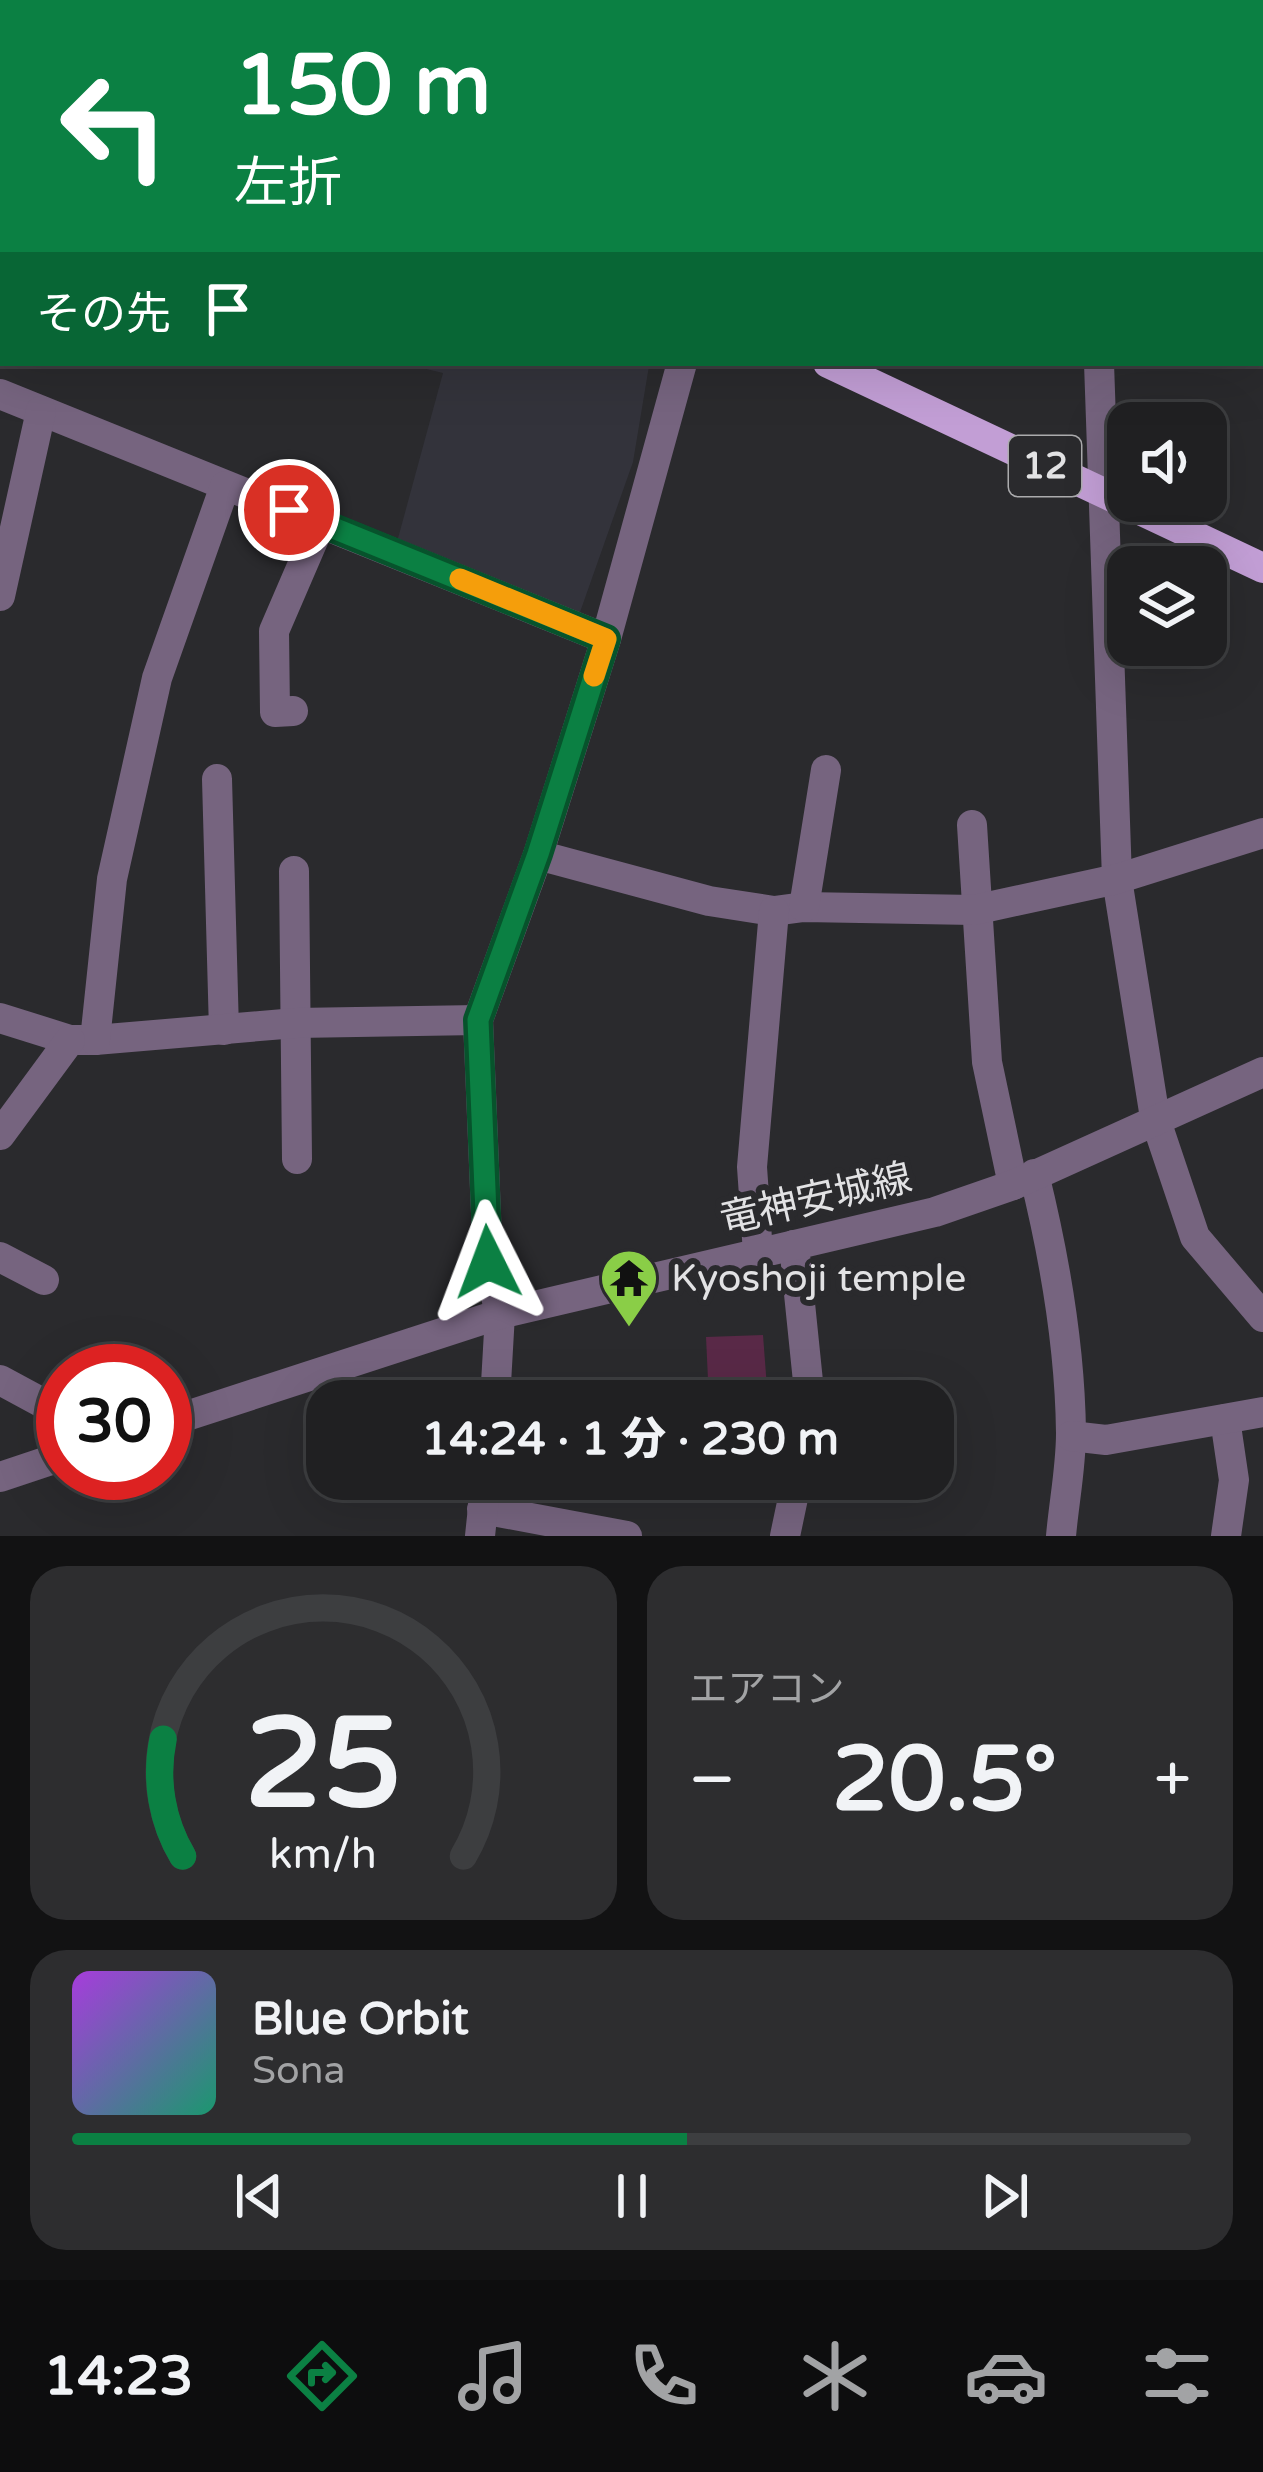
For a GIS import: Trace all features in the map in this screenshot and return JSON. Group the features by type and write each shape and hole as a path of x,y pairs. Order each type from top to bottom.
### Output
{"main road":[{"name":"12","path":"834,366 1263,568"}],"street":[{"path":"496,1380 500,1314 488,1262 478,1020 538,854 606,639 681,366"},
{"path":"1100,366 1117,879 1155,1118 1195,1237 1263,1317"},
{"path":"0,394 606,639"},
{"path":"0,596 41,410"},
{"path":"0,1135 82,1040 157,678 225,485"},
{"path":"293,711 275,712 274,632 321,522"},
{"path":"758,1253 752,1167 789,909 826,770"},
{"path":"217,779 224,1030"},
{"path":"972,825 986,1062 1055,1260 1071,1436 1061,1536"},
{"path":"538,854 709,901 789,909 978,909 1117,879 1263,833"},
{"path":"294,871 297,1159"},
{"path":"0,1018 82,1040 296,1023 478,1020"},
{"name":"竜神安城線","path":"192,1414 500,1314 934,1212 1024,1179 1263,1072"},
{"path":"794,1245 808,1380"},
{"path":"0,1258 44,1280"},
{"path":"0,1379 36,1399"},
{"path":"1071,1436 1106,1440 1263,1412"},
{"path":"1225,1419 1234,1480 1226,1536"},
{"path":"0,1477 36,1465"},
{"path":"785,1536 793,1500"},
{"path":"483,1508 627,1536"}],"shaded area":[{"path":"414,366 649,366 633,462 573,632 394,553 443,373"},
{"path":"763,1335 766,1380 708,1380 706,1337"}],"slow traffic":[{"path":"460,579 606,639 594,676"}],"place":[{"name":"Kyoshoji temple","path":"629,1329"}],"route":[{"path":"289,510 606,639 538,854 478,1020 488,1262"}]}
